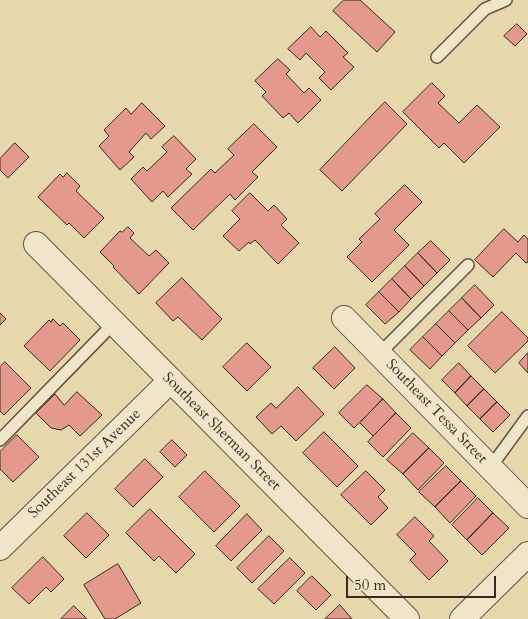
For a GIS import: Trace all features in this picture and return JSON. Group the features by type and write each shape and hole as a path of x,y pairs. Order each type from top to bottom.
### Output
{"street":[{"name":"Southeast Sherman Street","path":"36,244 407,619"},
{"name":"Southeast Tessa Street","path":"344,318 528,506"},
{"name":"Southeast 131st Avenue","path":"0,548 171,380"},
{"path":"462,619 528,554"}],"lane":[{"path":"437,57 485,9 506,0"},
{"path":"379,354 468,265"},
{"path":"0,440 114,323"},
{"path":"490,468 528,416"}],"building":[{"path":"344,0 360,0 395,32 377,52 333,11"},
{"path":"517,24 527,34 515,46 504,36"},
{"path":"311,27 320,37 326,31 348,53 343,57 354,67 331,90 319,78 325,72 306,53 300,60 288,49"},
{"path":"278,59 290,70 286,74 304,93 309,88 321,100 298,123 289,113 283,118 262,96 266,92 255,81"},
{"path":"432,83 445,96 438,103 459,123 477,105 500,127 464,163 444,143 439,148 403,112"},
{"path":"385,102 407,124 342,191 320,170"},
{"path":"142,103 165,126 151,139 146,133 129,152 134,157 120,170 99,146 109,136 104,130 126,108 131,114"},
{"path":"254,124 277,147 252,172 258,177 235,200 230,194 193,230 171,208 211,169 215,173 234,155 228,149"},
{"path":"174,136 196,159 186,169 192,174 168,197 163,191 152,202 131,179 143,167 147,171 167,152 162,147"},
{"path":"15,143 29,157 8,178 0,170 0,159"},
{"path":"67,173 80,186 76,191 104,218 84,238 69,223 67,225 38,197 60,174 63,177"},
{"path":"405,185 422,202 394,230 409,245 372,282 347,257 362,242 359,239 380,219 375,214"},
{"path":"250,193 268,211 274,205 287,219 281,225 299,243 278,264 255,240 250,244 249,242 239,251 223,236 240,219 232,211"},
{"path":"128,227 134,233 130,238 149,256 156,250 169,263 139,294 100,252 120,231 122,232"},
{"path":"504,229 518,242 524,235 528,239 528,262 526,263 516,253 493,277 475,260"},
{"path":"431,241 450,260 437,273 418,253"},
{"path":"418,253 437,273 424,286 405,266"},
{"path":"405,266 424,286 411,299 392,279"},
{"path":"182,278 222,319 202,340 178,317 173,321 156,303"},
{"path":"392,279 411,299 399,312 379,292"},
{"path":"475,285 494,305 481,318 462,298"},
{"path":"379,292 399,312 385,324 366,305"},
{"path":"462,298 481,318 468,330 449,311"},
{"path":"449,311 468,330 455,343 436,324"},
{"path":"502,312 528,338 528,341 495,373 468,346"},
{"path":"0,313 6,319 0,325"},
{"path":"53,319 60,326 63,323 80,340 50,371 24,346 49,320 51,322"},
{"path":"436,324 455,343 442,356 423,337"},
{"path":"423,337 442,356 430,369 410,350"},
{"path":"247,343 271,367 247,391 223,367"},
{"path":"335,347 355,368 334,389 313,368"},
{"path":"528,353 528,373 519,363"},
{"path":"5,362 31,388 4,415 0,411 0,367"},
{"path":"459,363 471,376 455,393 442,380"},
{"path":"471,376 484,389 467,406 455,393"},
{"path":"367,385 383,399 354,428 339,413"},
{"path":"298,387 324,414 296,441 281,426 272,434 256,417 271,403 276,408"},
{"path":"484,389 497,402 480,419 467,406"},
{"path":"77,392 102,415 80,436 69,425 61,430 51,428 36,413 55,394 64,405"},
{"path":"383,399 396,413 373,436 360,423"},
{"path":"497,402 510,415 493,432 480,419"},
{"path":"396,413 411,428 383,457 368,442"},
{"path":"324,432 358,466 337,487 303,453"},
{"path":"413,433 429,448 403,474 387,460"},
{"path":"17,435 39,457 13,482 0,469 0,452"},
{"path":"172,440 187,455 175,467 160,452"},
{"path":"429,448 444,463 418,490 403,474"},
{"path":"145,459 163,477 133,507 115,489"},
{"path":"446,466 461,481 435,507 419,492"},
{"path":"205,471 240,506 214,532 179,497"},
{"path":"366,471 385,490 378,497 388,508 371,525 341,495"},
{"path":"461,481 476,496 450,523 435,507"},
{"path":"478,498 493,513 467,540 452,525"},
{"path":"150,509 195,554 176,573 159,556 154,561 126,533"},
{"path":"87,513 109,535 86,558 64,536"},
{"path":"493,513 509,528 482,555 467,540"},
{"path":"247,514 262,530 231,561 216,546"},
{"path":"415,517 434,536 429,541 448,561 429,580 410,560 416,554 397,535"},
{"path":"269,536 284,551 252,583 237,568"},
{"path":"43,557 64,579 51,592 46,587 29,604 12,588"},
{"path":"290,558 305,573 274,604 258,589"},
{"path":"118,564 141,603 115,619 105,619 84,585"},
{"path":"312,576 331,595 316,610 297,591"},
{"path":"340,605 352,619 325,619"},
{"path":"74,606 87,619 61,619"}]}
